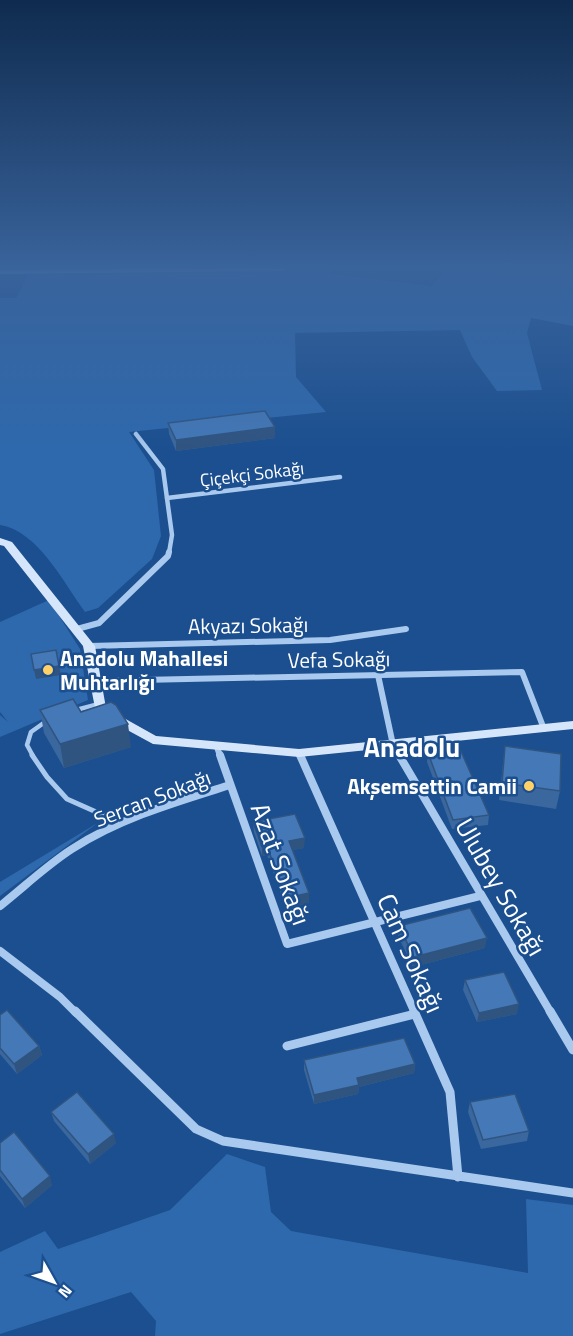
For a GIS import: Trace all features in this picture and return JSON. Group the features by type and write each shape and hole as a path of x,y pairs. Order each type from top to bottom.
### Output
{"street":[{"path":"77,629 99,623 168,556 172,535 163,469 136,434"},
{"name":"Çiçekçi Sokağı","path":"167,498 340,477"},
{"path":"0,541 8,544 89,646 100,710 153,740 299,753 573,725"},
{"name":"Akyazı Sokağı","path":"89,646 330,640 406,629"},
{"name":"Vefa Sokağı","path":"95,681 522,672 543,729"},
{"name":"Ulubey Sokağı","path":"378,675 393,745 480,896 573,1050"},
{"name":"Azat Sokağı","path":"216,747 287,944 480,896"},
{"name":"Cam Sokağı","path":"299,753 450,1092 458,1177"},
{"name":"Sercan Sokağı","path":"0,906 72,849 121,823 172,803 230,785"},
{"path":"0,951 60,997 196,1129 223,1141 573,1193"},
{"path":"287,1046 415,1014"}],"lane":[{"path":"73,711 99,704"},
{"path":"56,718 40,724 31,732 28,738 29,751 64,797 121,823"}],"shaded area":[{"path":"0,327 529,327 527,333 542,390 497,391 472,357 460,330 295,333 296,377 326,412 129,432 154,470 161,536 152,559 98,608 85,612 38,547 13,529 0,525"},
{"path":"49,600 80,649 88,700 0,737 0,715 8,722 0,712 0,622"},
{"path":"99,822 0,896 0,882"},
{"path":"227,1154 265,1167 271,1212 291,1231 528,1273 526,1199 573,1205 573,1336 155,1336 156,1321 131,1292 0,1334 0,1252 45,1231 58,1249 170,1210"}],"building":[{"path":"265,411 275,427 176,440 168,423"},
{"path":"56,650 59,666 34,670 31,654"},
{"path":"73,699 81,712 111,702 116,705 128,724 60,744 40,710"},
{"path":"505,746 561,754 560,791 502,783"},
{"path":"460,749 489,815 453,820 428,753"},
{"path":"295,814 305,838 289,841 309,893 286,898 267,846 262,847 253,822"},
{"path":"470,908 487,938 414,957 399,926"},
{"path":"504,972 519,1004 479,1013 465,980"},
{"path":"7,1010 39,1046 14,1064 0,1048 0,1015"},
{"path":"404,1038 415,1064 357,1078 359,1085 314,1095 304,1060"},
{"path":"77,1092 114,1134 88,1154 51,1112"},
{"path":"515,1094 529,1131 483,1140 470,1102"},
{"path":"14,1132 50,1176 22,1199 0,1170 0,1143"}],"place":[{"name":"Anadolu Mahallesi Muhtarlığı","path":"48,670"},
{"name":"Akşemsettin Camii","path":"529,786"}],"district":[{"name":"Anadolu","path":"412,746"}]}
